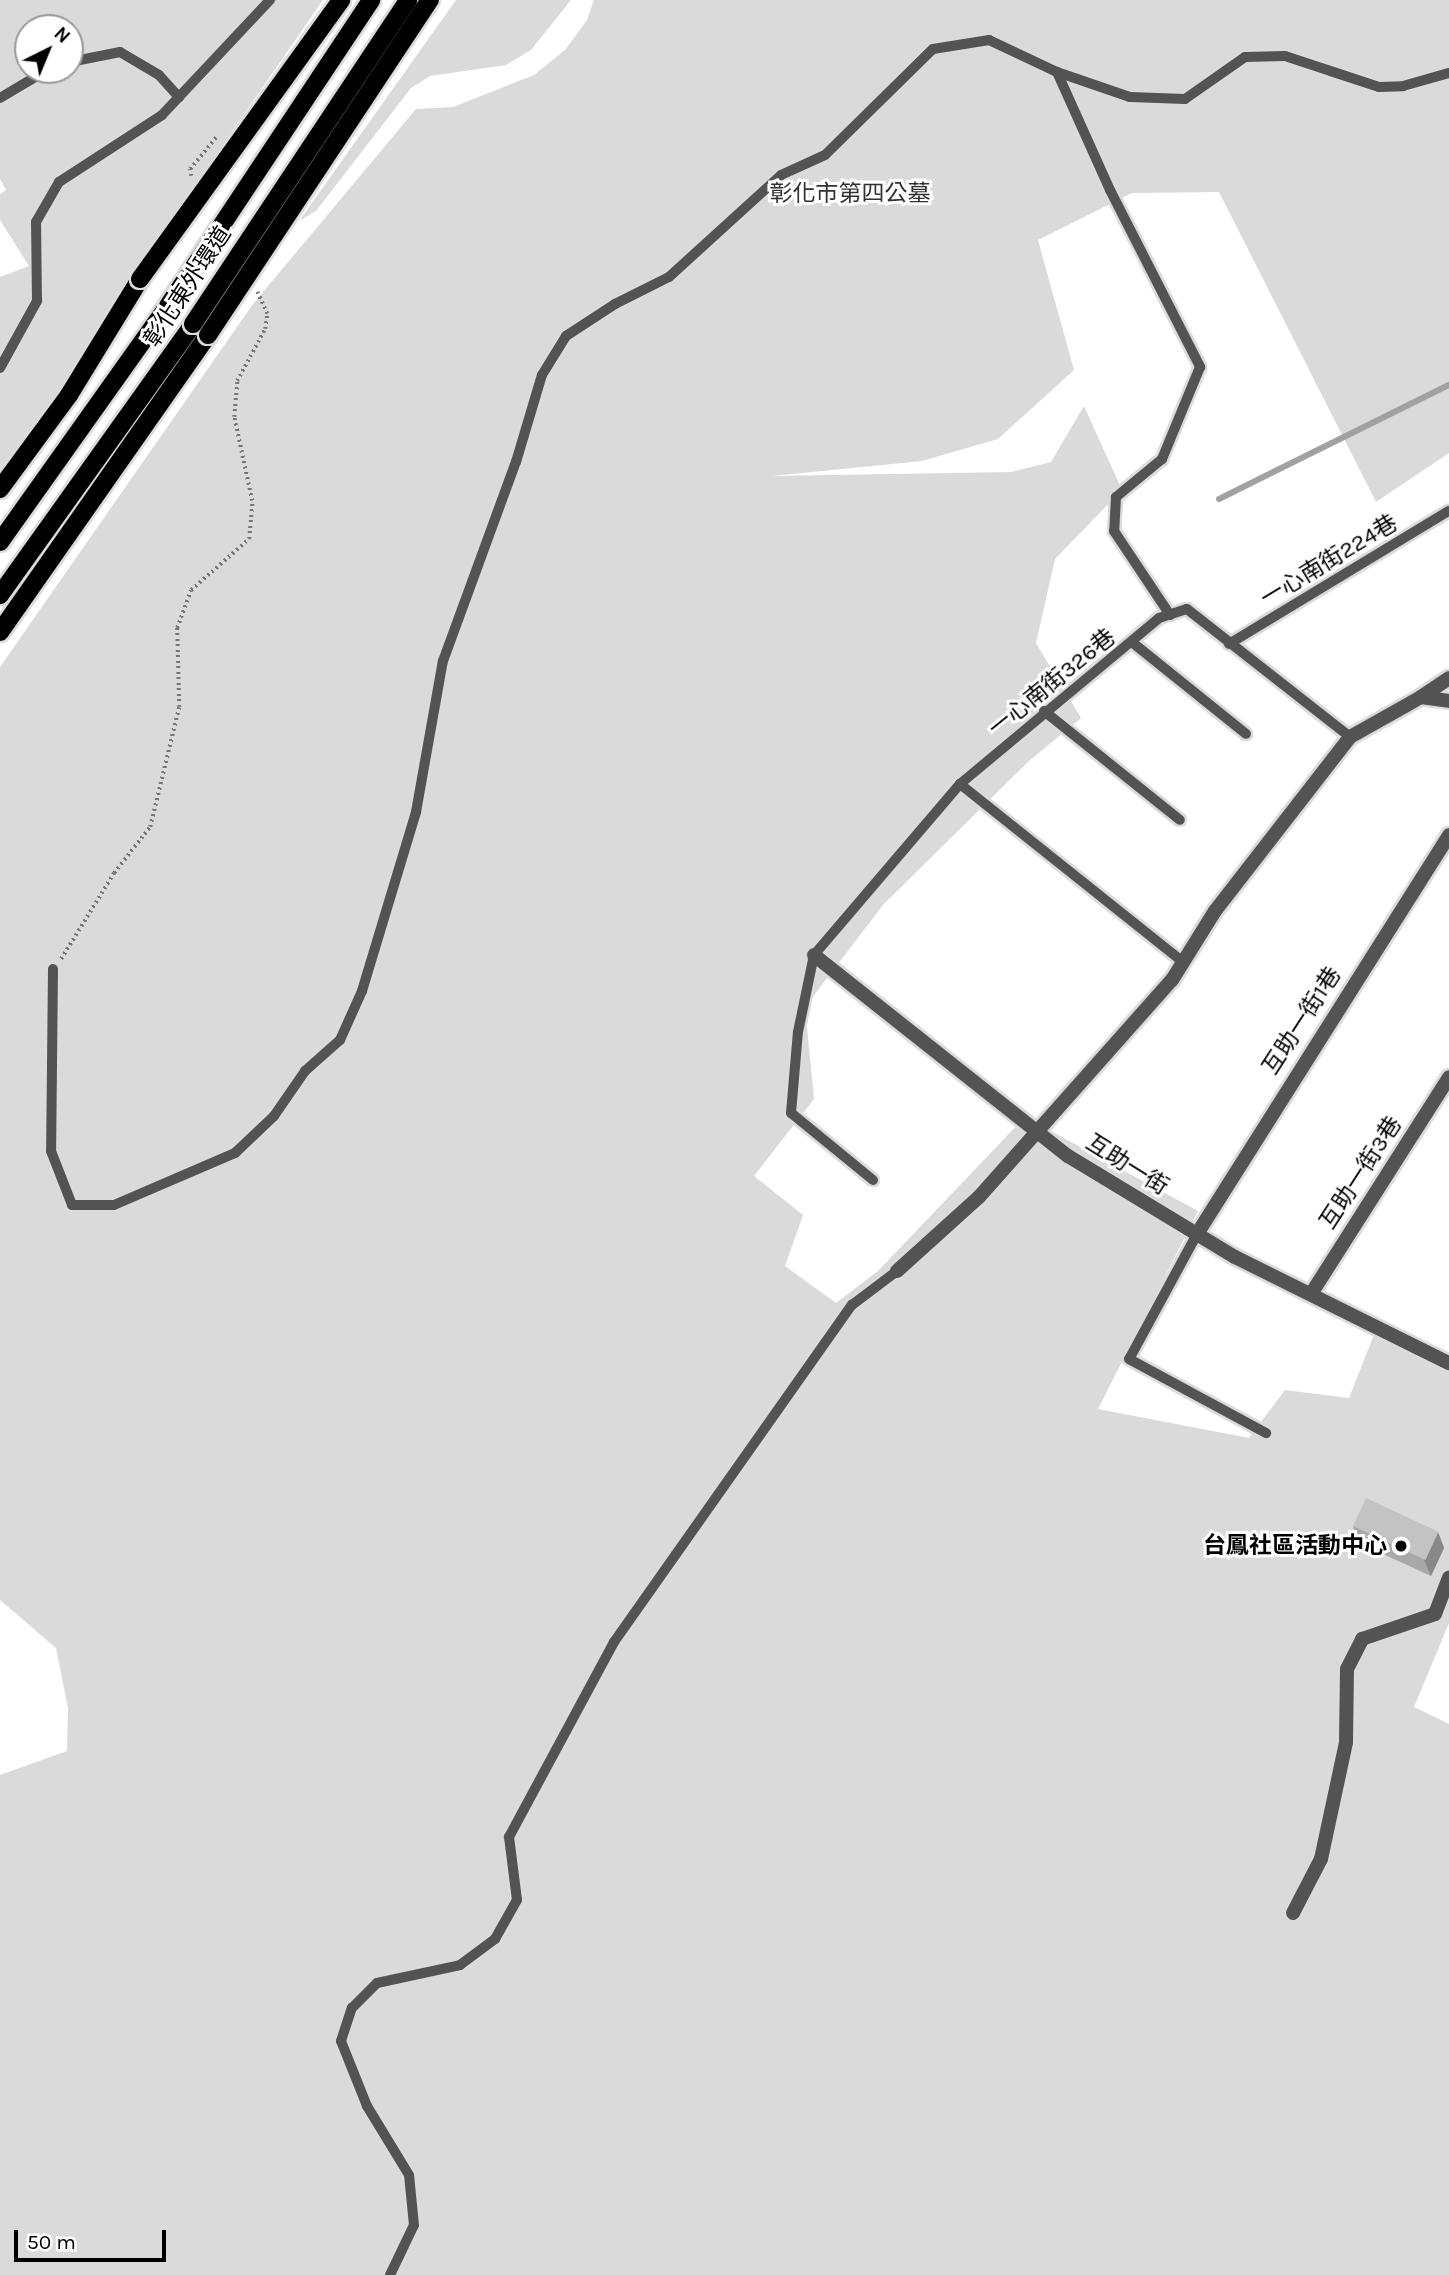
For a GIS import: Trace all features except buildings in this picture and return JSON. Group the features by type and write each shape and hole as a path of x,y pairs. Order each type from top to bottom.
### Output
{"main road":[{"path":"0,489 69,395 140,279 341,0"},
{"name":"彰化東外環道","path":"0,542 168,306 371,0"},
{"name":"彰化東外環道","path":"0,595 201,330 408,0"},
{"path":"0,632 201,330 430,0"}],"street":[{"path":"897,1271 979,1197 1036,1135 1183,962 1215,911 1350,737 1449,678"},
{"path":"1421,697 1449,701"},
{"name":"互助一街1巷","path":"1197,1234 1449,835"},
{"name":"互助一街","path":"814,955 1036,1135 1197,1234 1449,1363"},
{"name":"互助一街3巷","path":"1311,1294 1449,1077"},
{"path":"1293,1913 1321,1859 1346,1742 1347,1669 1362,1639 1435,1614 1449,1578"}],"lane":[{"path":"0,368 37,301 36,222 59,182 162,116 270,0"},
{"path":"53,969 51,1152 72,1205 114,1205 235,1153 274,1116 306,1071 340,1040 362,991 416,812 443,661 516,462 542,374 566,336 615,304 670,277 781,175 825,155 933,49 989,40 1056,72 1130,97 1185,99 1245,57 1285,56 1378,87 1403,86 1449,73"},
{"path":"84,59 120,52 159,75 179,97"},
{"path":"1056,72 1110,190 1200,367 1162,459 1116,497 1114,531 1170,615 1187,610 1350,737"},
{"path":"0,98 24,84"},
{"name":"一心南街224巷","path":"1229,644 1449,511"},
{"name":"一心南街326巷","path":"814,955 960,784 1044,711 1133,643 1159,618 1170,615"},
{"path":"1133,643 1246,734"},
{"path":"1044,711 1181,820"},
{"path":"960,784 1183,962"},
{"path":"814,955 798,1031 791,1113 873,1180"},
{"path":"1197,1234 1129,1359 1266,1433"},
{"path":"390,2275 414,2225 411,2184 409,2175 367,2106 341,2041 352,2008 377,1983 460,1965 495,1939 517,1900 509,1837 614,1642 852,1305 897,1271"}],"path":[{"path":"192,185 190,169 222,131"},
{"path":"53,969 77,937 114,873 150,827 179,707 177,628 191,590 248,539 252,501 234,417 237,381 265,330 267,314 254,287"}],"green space":[{"path":"0,0 323,0 186,198 0,487 0,277 29,266 0,220 0,194 6,190 0,179"},
{"path":"456,0 571,0 531,50 506,65 430,76 411,88 316,211 299,221"},
{"name":"彰化市第四公墓","path":"594,0 1449,0 1449,453 1376,502 1219,192 1132,193 1038,240 1074,370 998,439 922,461 772,476 1011,472 1051,462 1084,406 1122,490 1055,559 1036,643 1081,718 1029,761 883,905 805,1007 814,1099 754,1176 803,1215 785,1266 836,1303 878,1271 1025,1117 1198,1211 1098,1409 1249,1438 1285,1390 1349,1398 1379,1322 1449,1353 1449,1623 1414,1707 1449,1724 1449,2275 0,2275 0,1775 67,1751 68,1708 56,1648 0,1600 0,667 253,304 416,109 453,107 534,75 565,50 587,20"}],"waterway":[{"path":"1219,499 1449,385"}],"place":[{"name":"台鳳社區活動中心","path":"1401,1546"}]}
